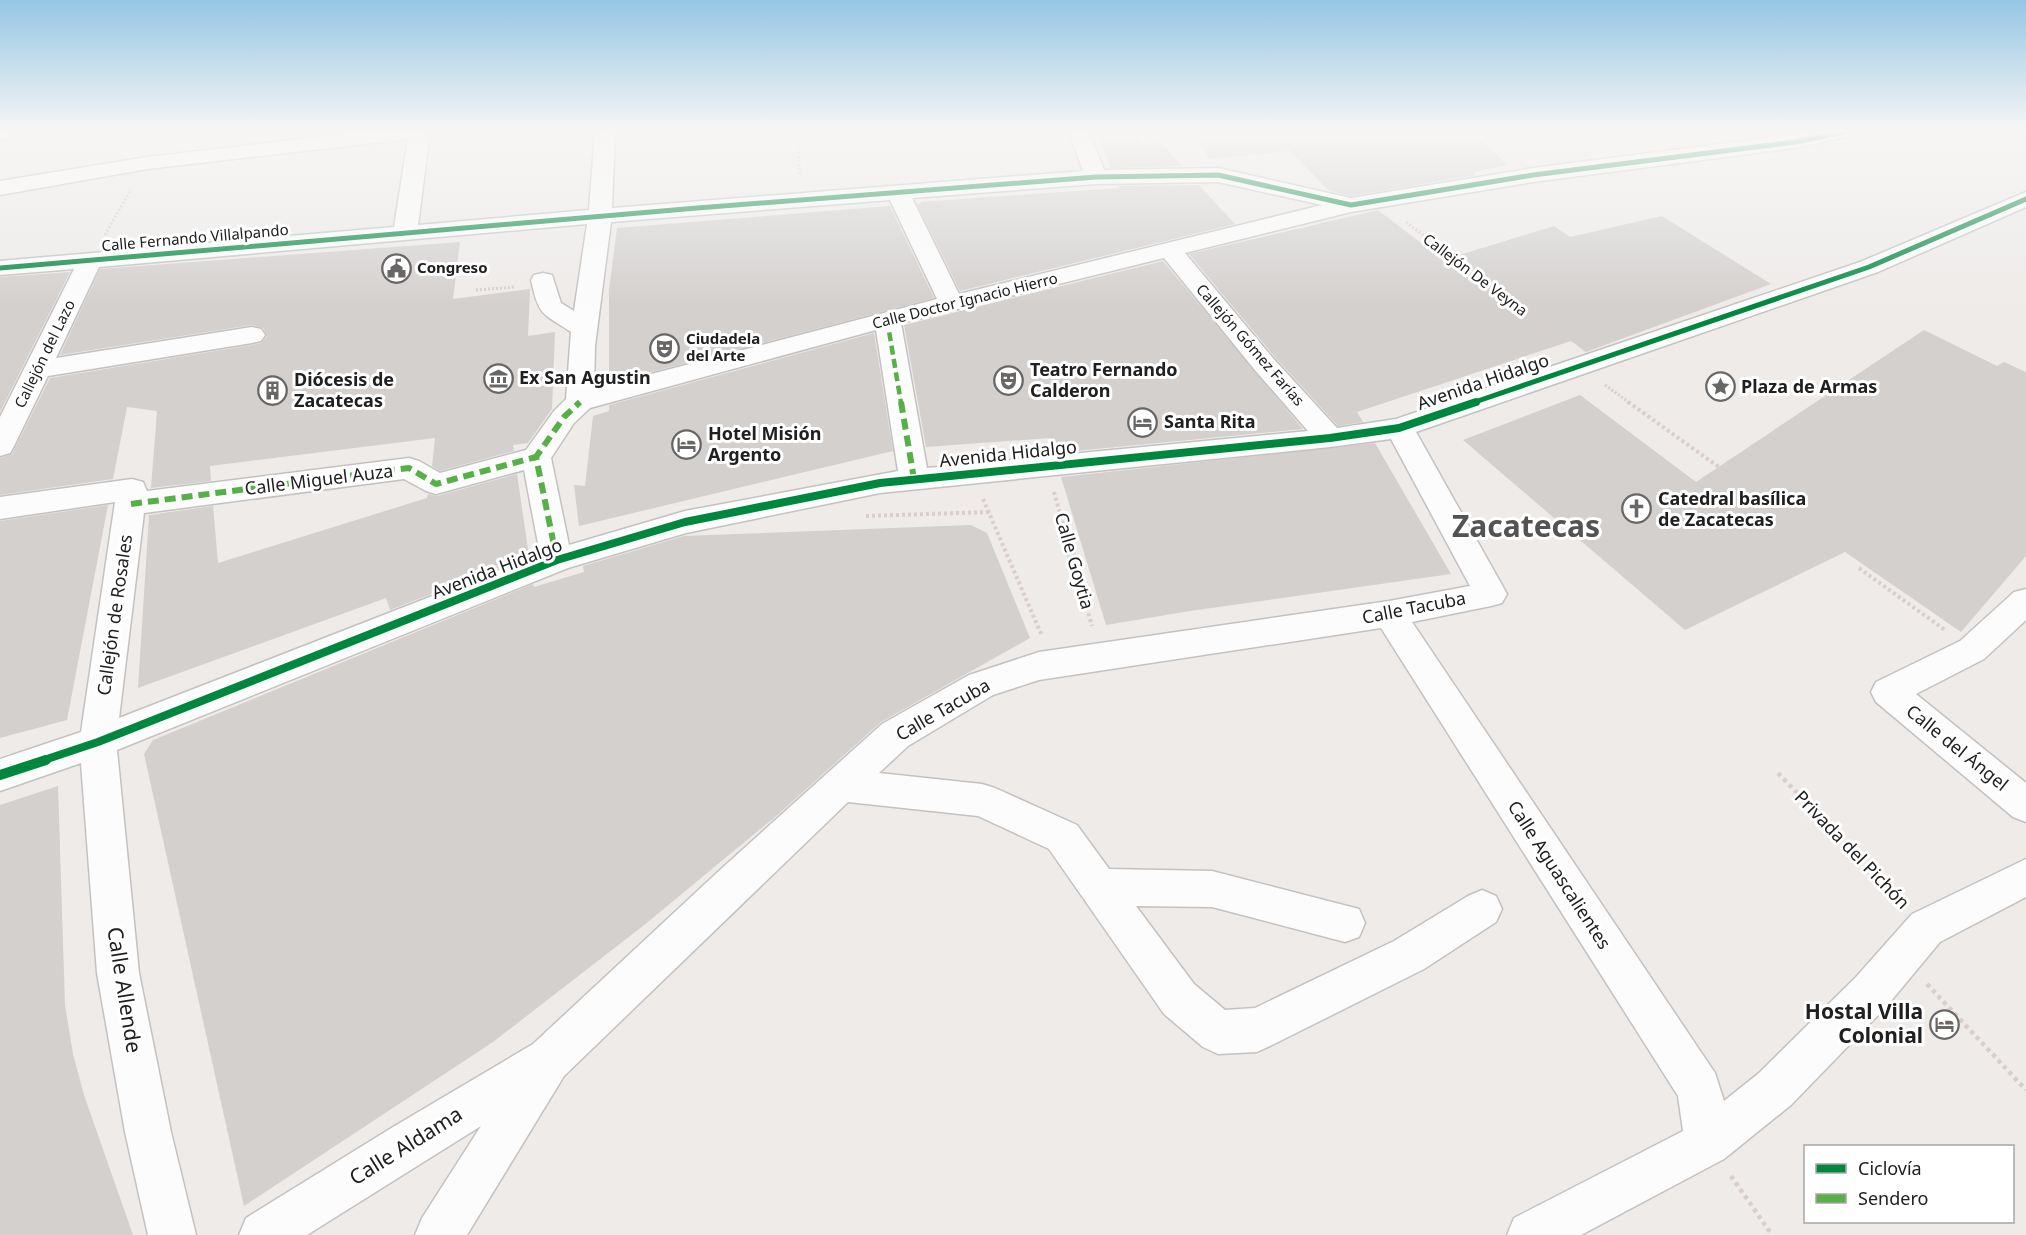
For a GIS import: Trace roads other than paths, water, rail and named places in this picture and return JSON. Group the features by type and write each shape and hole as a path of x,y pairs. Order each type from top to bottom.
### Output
{"street":[{"path":"405,233 411,190"},
{"path":"557,560 537,457 564,417 580,402 585,330 583,258 600,217 601,190"},
{"name":"Calle Fernando Villalpando","path":"0,268 799,200 950,190"},
{"path":"1234,190 1271,224"},
{"name":"Calle Fernando Villalpando","path":"1281,190 1351,206"},
{"name":"Calle Doctor Ignacio Hierro","path":"580,402 887,319 1171,251 1271,224 1351,206 1452,190"},
{"path":"899,194 951,303"},
{"name":"Avenida Hidalgo","path":"0,775 98,742 557,560 685,522 880,483 1330,438 1400,428 1575,357 1869,267 2026,199"},
{"name":"Callejón Gómez Farías","path":"1171,251 1263,363 1330,438"},
{"name":"Callejón del Lazo","path":"0,446 90,261"},
{"path":"543,280 549,306 585,330"},
{"path":"887,319 914,479"},
{"path":"37,369 252,334"},
{"name":"Calle Tacuba","path":"549,1059 735,882 896,735 981,685 1039,666 1389,614 1491,594 1400,428"},
{"name":"Calle Miguel Auza","path":"0,508 410,468 436,484 537,457"},
{"name":"Callejón de Rosales","path":"98,742 132,496"},
{"name":"Calle del Ángel","path":"2026,601 1972,650 1888,692 2026,805"},
{"name":"Calle Aguascalientes","path":"1389,614 1699,1089 1708,1143"},
{"name":"Calle Allende","path":"98,742 118,973 148,1132 172,1235"},
{"path":"840,785 981,800 1063,837 1179,999 1218,1032 1257,1030 1409,955 1482,909"},
{"path":"1531,1235 1708,1143 1776,1089 1871,992 1913,941 2026,876"},
{"path":"1099,887 1212,889 1345,923"},
{"path":"439,1235 549,1059"},
{"name":"Calle Aldama","path":"263,1235 409,1143 549,1059"}],"water":[{"path":"1067,525 1078,559 1068,560 1057,526"}],"place":[{"name":"Congreso","path":"396,268"},
{"name":"Ciudadela del Arte","path":"665,348"},
{"name":"Ex San Agustin","path":"498,378"},
{"name":"Teatro Fernando Calderon","path":"1009,380"},
{"name":"Plaza de Armas","path":"1720,387"},
{"name":"Diócesis de Zacatecas","path":"273,390"},
{"name":"Santa Rita","path":"1143,422"},
{"name":"Hotel Misión Argento","path":"687,444"},
{"name":"Catedral basílica de Zacatecas","path":"1637,509"},
{"name":"Hostal Villa Colonial","path":"1944,1024"}],"district":[{"name":"Zacatecas","path":"1526,527"}]}
